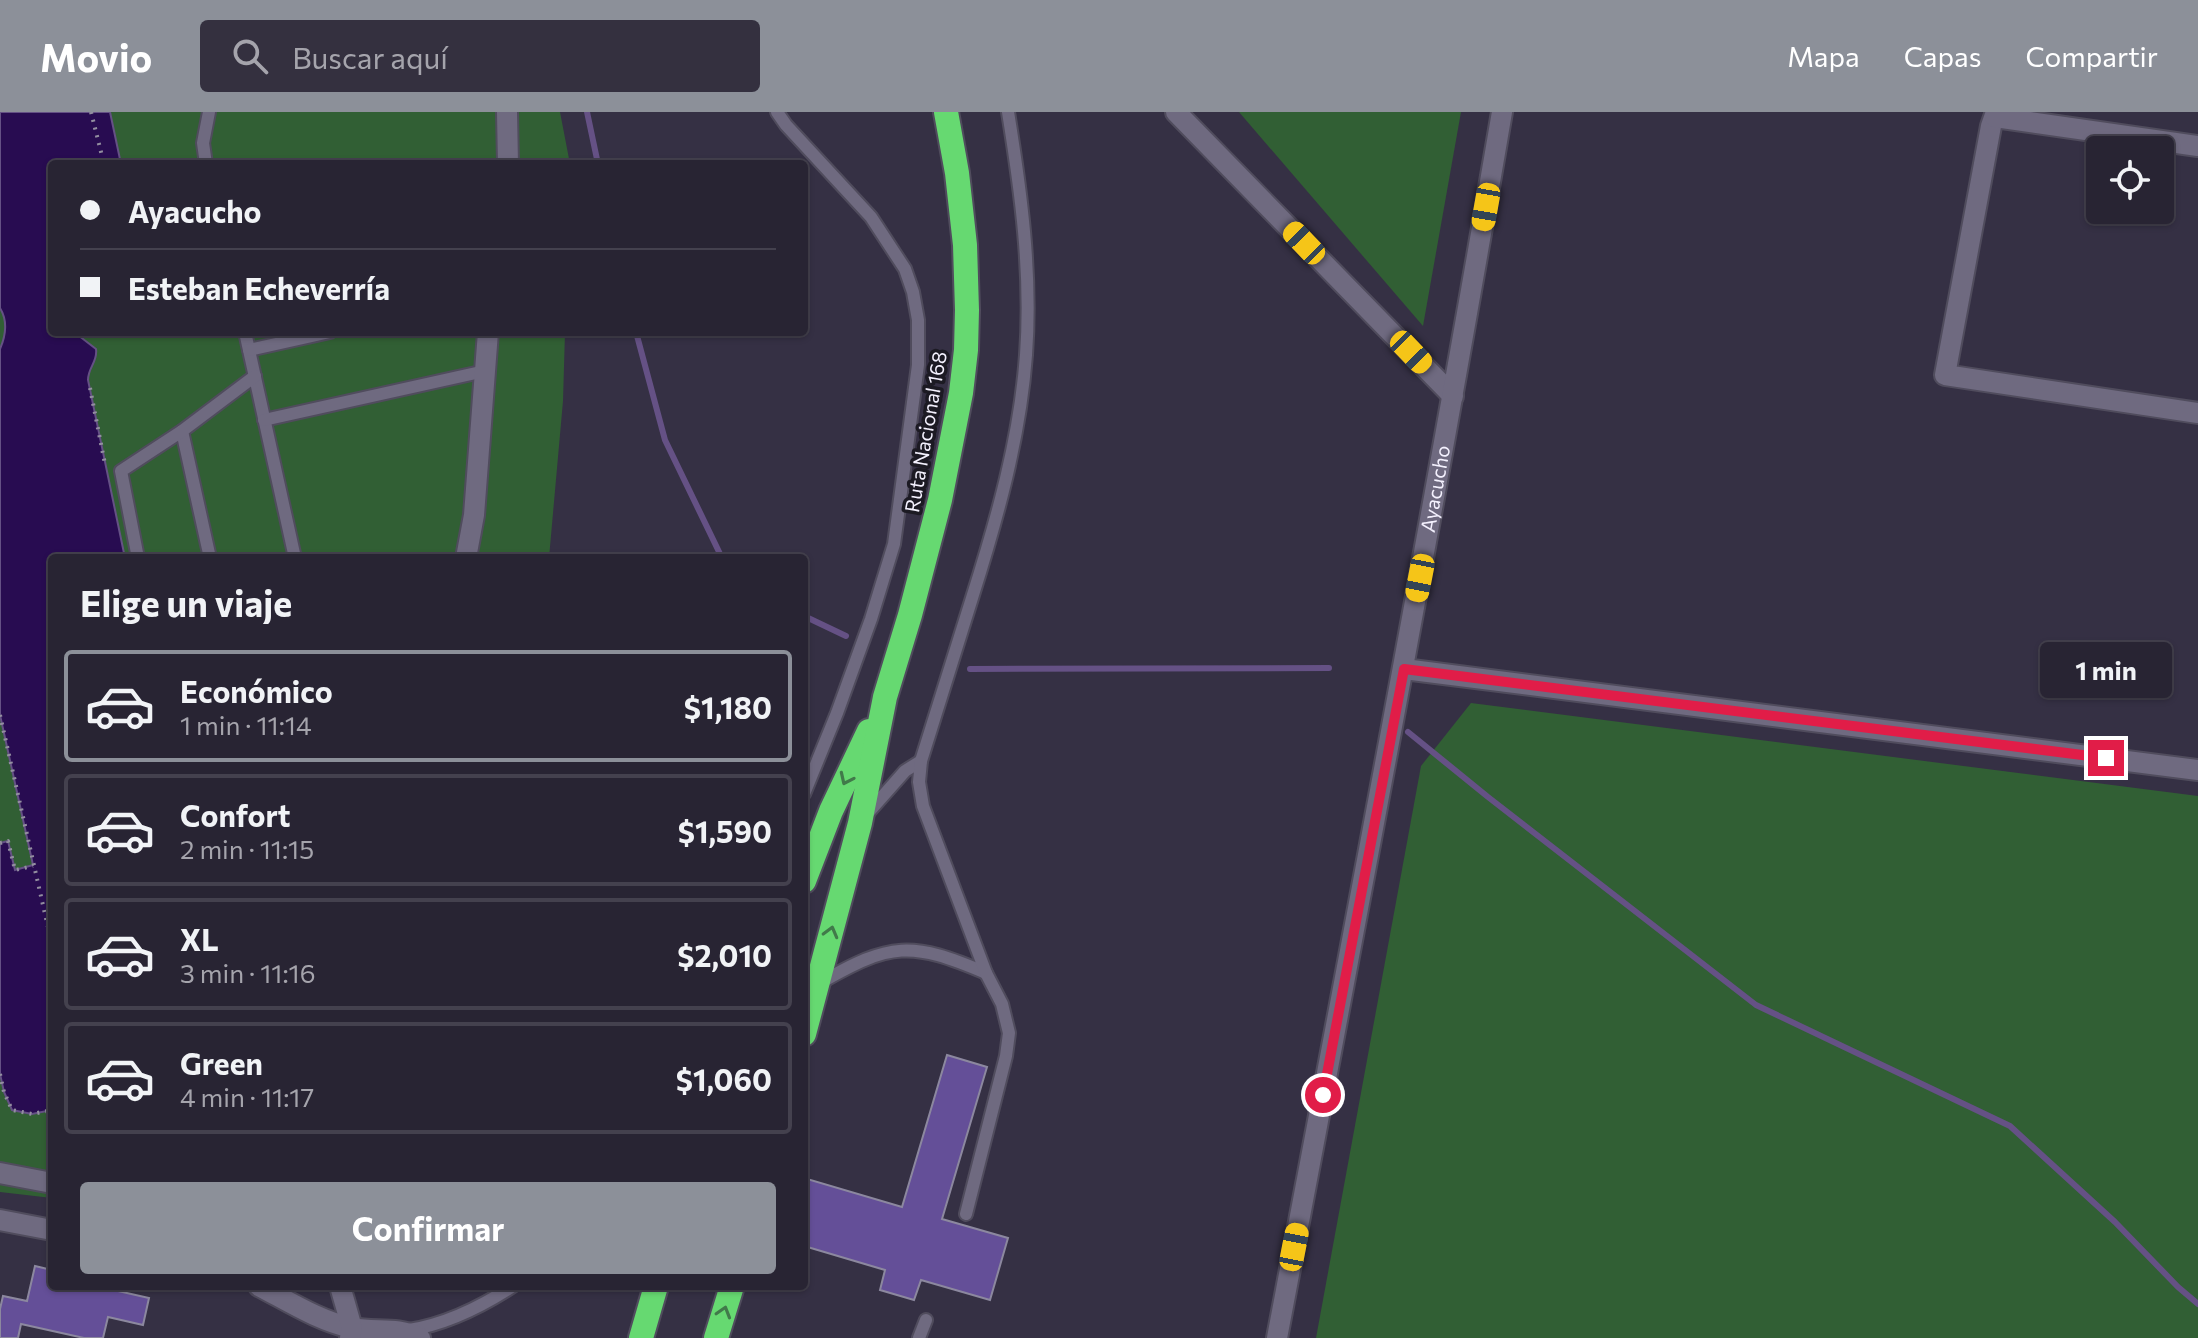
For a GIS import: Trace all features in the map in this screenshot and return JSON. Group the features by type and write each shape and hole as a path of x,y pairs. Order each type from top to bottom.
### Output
{"highway":[{"name":"Ruta Nacional 168","path":"885,697 940,500 953,440 966,350 965,245 946,112"},
{"path":"808,1019 860,823 885,697"},
{"path":"808,871 831,811 885,697"},
{"path":"643,1333 655,1290"},
{"path":"716,1338 731,1290"}],"street":[{"path":"507,112 508,160"},
{"path":"1176,112 1453,396"},
{"name":"Ayacucho","path":"1277,1338 1404,669 1502,112"},
{"path":"2198,146 1995,115 1945,375 2198,413"},
{"path":"467,554 474,515 488,336"},
{"path":"1404,669 2198,770"},
{"path":"0,1173 48,1182"},
{"path":"0,1220 48,1229"},
{"path":"267,1290 351,1333 413,1334"},
{"path":"341,1290 351,1333"}],"lane":[{"path":"205,160 203,143 209,112"},
{"path":"777,112 871,217 905,269 918,320 918,365 894,544 866,633 808,784"},
{"path":"966,1214 1009,1033 1002,1004 986,973 923,806 919,782 921,761 995,525 1021,404 1027,354 1026,244 1008,112"},
{"path":"246,336 294,554"},
{"path":"249,350 312,336"},
{"path":"264,420 485,371"},
{"path":"137,554 121,471 182,431 255,376"},
{"path":"182,431 209,554"},
{"path":"860,823 905,771 921,761"},
{"path":"817,985 874,955 899,949 925,951 951,958 986,973"},
{"path":"413,1334 463,1314 506,1290"},
{"path":"643,1333 645,1290"},
{"path":"919,1338 926,1320"}],"path":[{"path":"91,112 103,160"},
{"path":"0,715 48,928"},
{"path":"0,843 8,841 15,870 33,866"},
{"path":"0,1074 12,1110 32,1114 48,1111"}],"green space":[{"path":"0,112 560,112 569,160 48,160 48,336 565,336 563,401 549,554 48,554 48,1198 0,1192"},
{"path":"1239,112 1461,112 1423,326"},
{"path":"1471,703 2198,796 2198,1338 1316,1338 1421,766"}],"shaded area":[{"path":"0,112 110,112 120,160 48,160 48,336 79,336 96,349 88,380 124,554 48,554 48,1111 32,1114 12,1110 0,1074 0,843 8,841 15,870 33,865 0,715 0,349 5,328 0,308"}],"building":[{"path":"947,1055 987,1067 942,1219 1008,1238 990,1300 921,1280 914,1300 880,1290 885,1270 808,1247 808,1179 902,1207"},
{"path":"35,1266 48,1269 48,1290 114,1290 149,1298 143,1325 108,1317 103,1338 84,1338 21,1324 18,1338 0,1338 3,1296 27,1301"}],"waterway":[{"path":"587,112 597,160"},
{"path":"637,336 665,440 720,554"},
{"path":"808,618 846,636"},
{"path":"970,669 1329,668"},
{"path":"1408,732 1756,1005 2010,1126 2115,1222 2198,1304"}],"route":[{"path":"1323,1095 1404,669 2106,758"}]}
